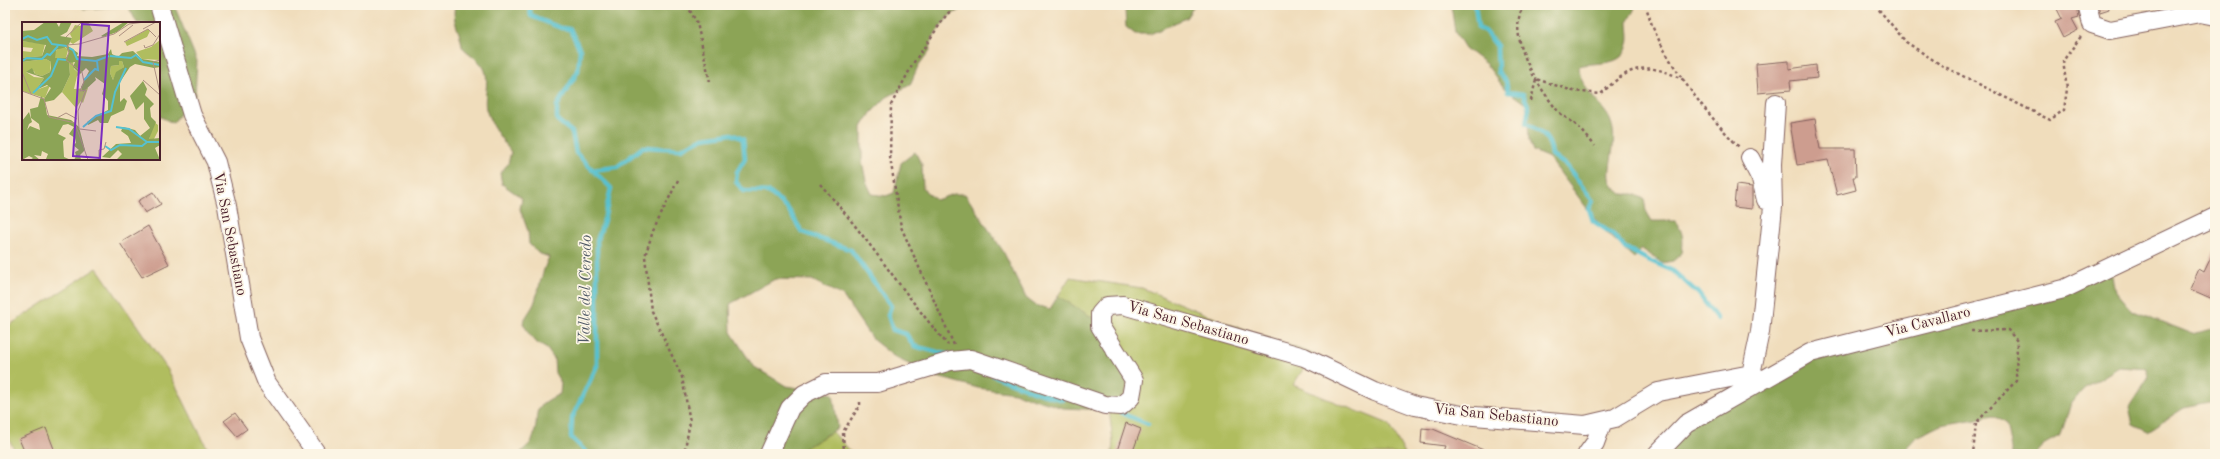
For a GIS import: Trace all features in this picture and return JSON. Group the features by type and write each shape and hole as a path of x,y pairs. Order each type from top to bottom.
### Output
{"street":[{"name":"Via San Sebastiano","path":"159,5 192,115 216,162 227,206 249,338 267,383 317,454"},
{"path":"2087,5 2092,24 2110,30 2200,13 2215,16"},
{"path":"1757,377 1771,224 1776,103"},
{"path":"1750,158 1761,179 1771,224"},
{"name":"Via Cavallaro","path":"1656,454 1686,424 1757,377 1810,353 2064,289 2215,217"},
{"name":"Via San Sebastiano","path":"768,454 790,408 804,394 826,383 878,383 951,361 971,359 1105,404 1121,406 1131,398 1134,380 1100,326 1100,314 1107,306 1122,305 1304,357 1375,391 1415,406 1462,415 1585,425 1615,418 1658,392 1757,377"},
{"path":"1587,454 1595,443 1603,421"}],"path":[{"path":"687,5 697,23 710,82"},
{"path":"959,5 947,14 914,62 891,105 890,157 901,227 961,360"},
{"path":"1524,5 1518,14 1521,49 1536,79 1558,111 1578,126 1595,146"},
{"path":"1646,5 1655,34 1684,80 1717,124 1750,158"},
{"path":"1875,5 1906,42 1935,61 2050,120 2064,110 2067,89 2063,60 2092,24"},
{"path":"1536,79 1573,91 1601,94 1618,77 1642,67 1670,73 1684,80"},
{"path":"1531,101 1536,79"},
{"path":"678,180 653,231 645,256 651,311 682,377 690,422 684,454"},
{"path":"820,184 842,209 923,316 961,360"},
{"path":"1969,331 2008,330 2017,341 2016,381 1976,423 1973,454"},
{"path":"836,383 860,397 860,405 843,432 844,454"}],"green space":[{"path":"80,5 174,5 197,61 195,95 173,123 160,116 160,22 136,22 128,6 84,9"},
{"path":"455,5 968,5 949,16 932,38 930,50 918,66 910,85 887,97 871,113 862,127 862,161 866,181 872,194 886,196 894,193 901,163 915,152 922,165 923,189 936,200 954,194 965,194 1003,251 1026,298 1035,305 1050,309 1058,296 1106,326 1131,365 1125,392 1109,410 1063,408 1015,393 978,388 934,376 896,358 872,339 843,296 812,280 775,279 730,304 731,332 753,366 786,386 833,394 838,428 795,454 520,454 532,440 535,431 537,413 542,404 560,394 561,383 555,373 554,359 547,349 537,343 529,334 523,323 534,304 549,257 538,253 529,244 528,231 520,209 522,198 502,184 500,173 508,164 511,152 493,126 486,109 487,80 484,69 479,62 462,47 454,16"},
{"path":"1121,5 1195,5 1186,18 1150,34 1135,34 1126,27 1125,10"},
{"path":"1451,5 1635,5 1628,22 1628,44 1621,57 1609,62 1579,66 1580,73 1585,87 1604,110 1612,126 1614,135 1610,179 1613,186 1622,194 1634,194 1644,199 1646,211 1652,221 1675,221 1680,228 1682,236 1682,253 1673,261 1662,263 1642,249 1634,258 1602,228 1549,158 1533,151 1529,141 1527,105 1505,89 1486,64 1465,48 1455,32"},
{"path":"2109,261 2115,291 2131,310 2193,334 2215,328 2215,402 2184,408 2148,431 2133,424 2129,407 2149,376 2147,369 2119,367 2085,388 2071,402 2061,435 2043,445 2035,454 2012,454 2006,424 1994,416 1941,425 1916,437 1901,454 1660,454 1664,446 1723,392 1822,346 2011,302 2071,275"},
{"path":"97,268 168,370 210,454 17,454 5,433 5,328"},
{"path":"1070,277 1142,288 1234,326 1313,354 1293,385 1389,424 1405,454 1112,454 1113,441 1109,410 1058,296"},
{"path":"832,431 853,454 795,454"}],"building":[{"path":"2055,5 2077,5 2079,17 2072,19 2078,30 2063,38 2055,22 2062,19"},
{"path":"2098,5 2108,5 2109,9 2100,12"},
{"path":"1789,61 1789,69 1816,65 1817,78 1790,81 1791,90 1758,93 1756,64"},
{"path":"1815,119 1820,149 1855,149 1856,177 1853,177 1856,190 1837,195 1828,160 1797,165 1790,123"},
{"path":"1736,185 1752,187 1752,209 1734,207"},
{"path":"153,192 161,204 145,213 138,201"},
{"path":"148,226 169,264 142,277 120,243"},
{"path":"2215,249 2215,300 2190,289 2199,269 2204,272"},
{"path":"235,413 247,429 237,436 224,421"},
{"path":"1126,423 1141,429 1132,454 1116,454"},
{"path":"46,428 56,454 34,454 32,450 25,453 19,439"},
{"path":"1422,428 1433,429 1493,454 1442,454 1445,446 1421,443"}],"waterway":[{"name":"Valle del Ceredo","path":"529,5 531,16 561,28 570,29 580,50 578,71 557,106 557,120 572,132 576,153 611,188 604,220 597,241 597,366 572,418 571,437 588,454"},
{"path":"1475,5 1478,28 1485,31 1497,46 1498,72 1506,81 1508,92 1523,94 1529,108 1526,123 1547,139 1552,155 1567,166 1593,201 1589,209 1593,221 1614,235 1624,247 1673,271 1698,293 1717,319"},
{"path":"592,170 617,167 643,147 681,149 703,138 732,134 743,139 745,159 737,172 736,182 744,191 769,192 788,209 802,232 851,250 891,306 888,315 893,330 906,334 914,346 949,355"},
{"path":"994,376 1035,392 1063,400"},
{"path":"1121,413 1148,424"}]}
